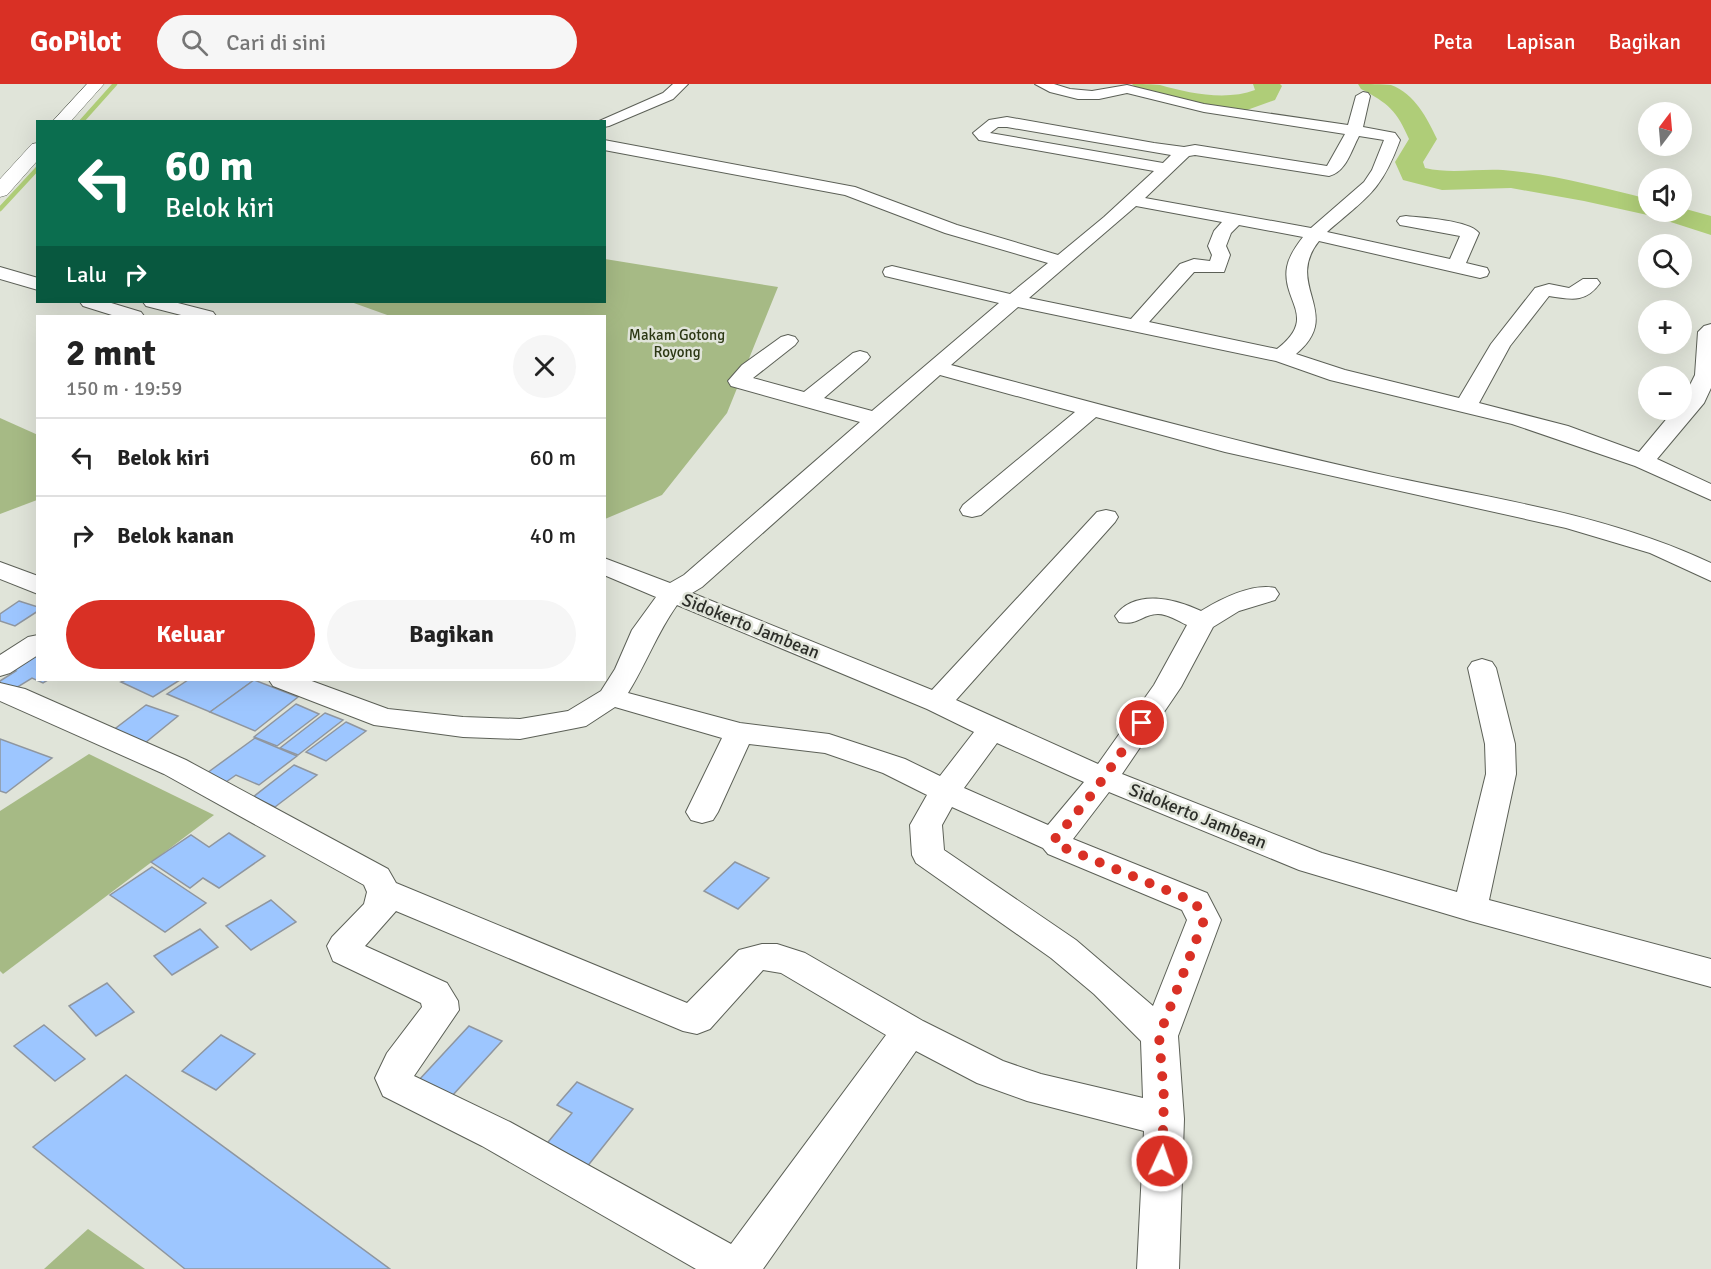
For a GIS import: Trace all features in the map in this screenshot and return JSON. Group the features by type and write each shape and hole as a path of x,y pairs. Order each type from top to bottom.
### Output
{"main road":[{"path":"62,120 96,84"},
{"path":"0,191 36,150"}],"street":[{"path":"606,122 668,96 681,84"},
{"path":"1042,84 1061,91 1096,95 1115,86 1175,102 1265,118 1384,134 1392,140 1378,176 1370,186 1314,234 1298,261 1296,275 1307,318 1306,328 1303,338 1281,356"},
{"path":"1164,168 985,137 981,133 994,123 1007,122 1184,152 1195,150 1329,171 1334,169 1354,131 1363,96"},
{"path":"1265,118 1270,127 1284,137"},
{"path":"1225,155 1236,142"},
{"path":"606,144 849,191 870,197 890,208 932,223 1060,261"},
{"path":"286,681 384,718 463,727 520,729 576,719 611,697 629,669 646,630 672,593 693,581 1012,300 1110,221 1164,168 1184,152"},
{"path":"1130,201 1314,234 1480,272"},
{"path":"1136,325 1187,268 1194,265 1217,268 1221,255 1217,246 1223,231 1234,220"},
{"path":"1406,221 1450,227 1470,233 1456,266"},
{"path":"891,272 1012,300 1281,356 1338,375 1560,431 1643,461 1711,493"},
{"path":"0,273 36,283"},
{"path":"1465,407 1501,344 1542,292 1545,290 1572,295 1590,283"},
{"path":"100,303 121,305 133,315"},
{"path":"157,303 202,315"},
{"path":"1643,461 1696,398 1706,375 1708,332 1711,330"},
{"path":"788,341 749,369 739,381 876,419"},
{"path":"807,401 860,357"},
{"path":"935,367 1225,445 1571,522 1659,548 1711,573"},
{"path":"972,510 1092,409"},
{"path":"937,703 1106,517"},
{"name":"Sidokerto Jambean","path":"606,567 937,703 991,730 1104,778 1311,862 1470,908 1711,972"},
{"path":"0,570 36,585"},
{"path":"1054,840 1104,778 1167,687 1202,622 1230,604 1266,594"},
{"path":"1129,616 1147,606 1162,606 1202,622"},
{"path":"0,667 36,644"},
{"path":"1470,908 1501,774 1500,744 1482,668"},
{"path":"0,692 15,694 175,767 376,877 384,892 683,1017 697,1019 751,960 764,955 793,963 910,1031 990,1072 1041,1090 1164,1119"},
{"path":"611,697 739,733 829,744 894,766 992,814 1054,840 1060,846 1195,902 1204,920 1159,1036 1164,1119 1158,1269"},
{"path":"991,730 946,790 926,825 928,855 950,873 1049,938 1116,993 1159,1036"},
{"path":"702,812 739,733"},
{"path":"384,892 380,909 345,946 345,952 434,993 440,1001 441,1010 400,1064 394,1078 397,1085 487,1129 737,1269 910,1031"}],"green space":[{"name":"Makam Gotong Royong","path":"606,259 778,287 727,413 662,495 606,519 606,315 387,315 354,303 606,303"},
{"path":"0,418 36,434 36,500 0,514"},
{"path":"89,754 214,815 3,974 0,971 0,811"},
{"path":"88,1229 145,1269 44,1269"}],"building":[{"path":"19,601 36,606 36,612 15,626 0,621 0,614"},
{"path":"36,645 36,680 32,678 8,693 0,689 0,681 16,671 2,666"},
{"path":"124,681 178,681 153,697 121,682"},
{"path":"186,681 253,681 210,712 167,694"},
{"path":"253,681 298,697 255,731 210,712"},
{"path":"296,704 319,714 277,746 254,737"},
{"path":"146,705 178,716 145,743 112,731"},
{"path":"325,713 343,720 298,755 280,748"},
{"path":"346,722 366,731 326,761 306,752"},
{"path":"255,738 297,756 259,785 236,775 226,782 207,773"},
{"path":"0,739 52,758 6,793 0,791"},
{"path":"294,765 317,775 275,807 253,797"},
{"path":"229,833 265,856 219,888 203,878 190,888 151,862 191,835 209,847"},
{"path":"735,862 769,878 738,909 704,891"},
{"path":"152,867 206,903 165,932 110,895"},
{"path":"271,900 296,922 251,950 226,926"},
{"path":"200,929 218,947 172,975 154,956"},
{"path":"107,983 134,1012 96,1036 69,1006"},
{"path":"44,1025 85,1059 55,1081 14,1046"},
{"path":"469,1026 502,1041 451,1097 418,1081"},
{"path":"221,1035 255,1054 216,1090 182,1071"},
{"path":"126,1075 390,1269 185,1269 33,1147"},
{"path":"577,1082 633,1109 586,1168 544,1147 572,1113 557,1105"}],"waterway":[{"path":"83,120 115,84"},
{"path":"1144,84 1154,92 1191,100 1220,102 1247,102 1266,95 1269,86 1265,84"},
{"path":"1370,84 1404,105 1418,128 1423,139 1409,162 1413,174 1442,181 1511,179 1585,192 1638,205"},
{"path":"0,209 36,170"},
{"path":"1692,220 1711,226"}],"route":[{"path":"1142,723 1093,793 1054,840 1060,846 1195,902 1204,920 1159,1036 1164,1098 1162,1161"}]}
